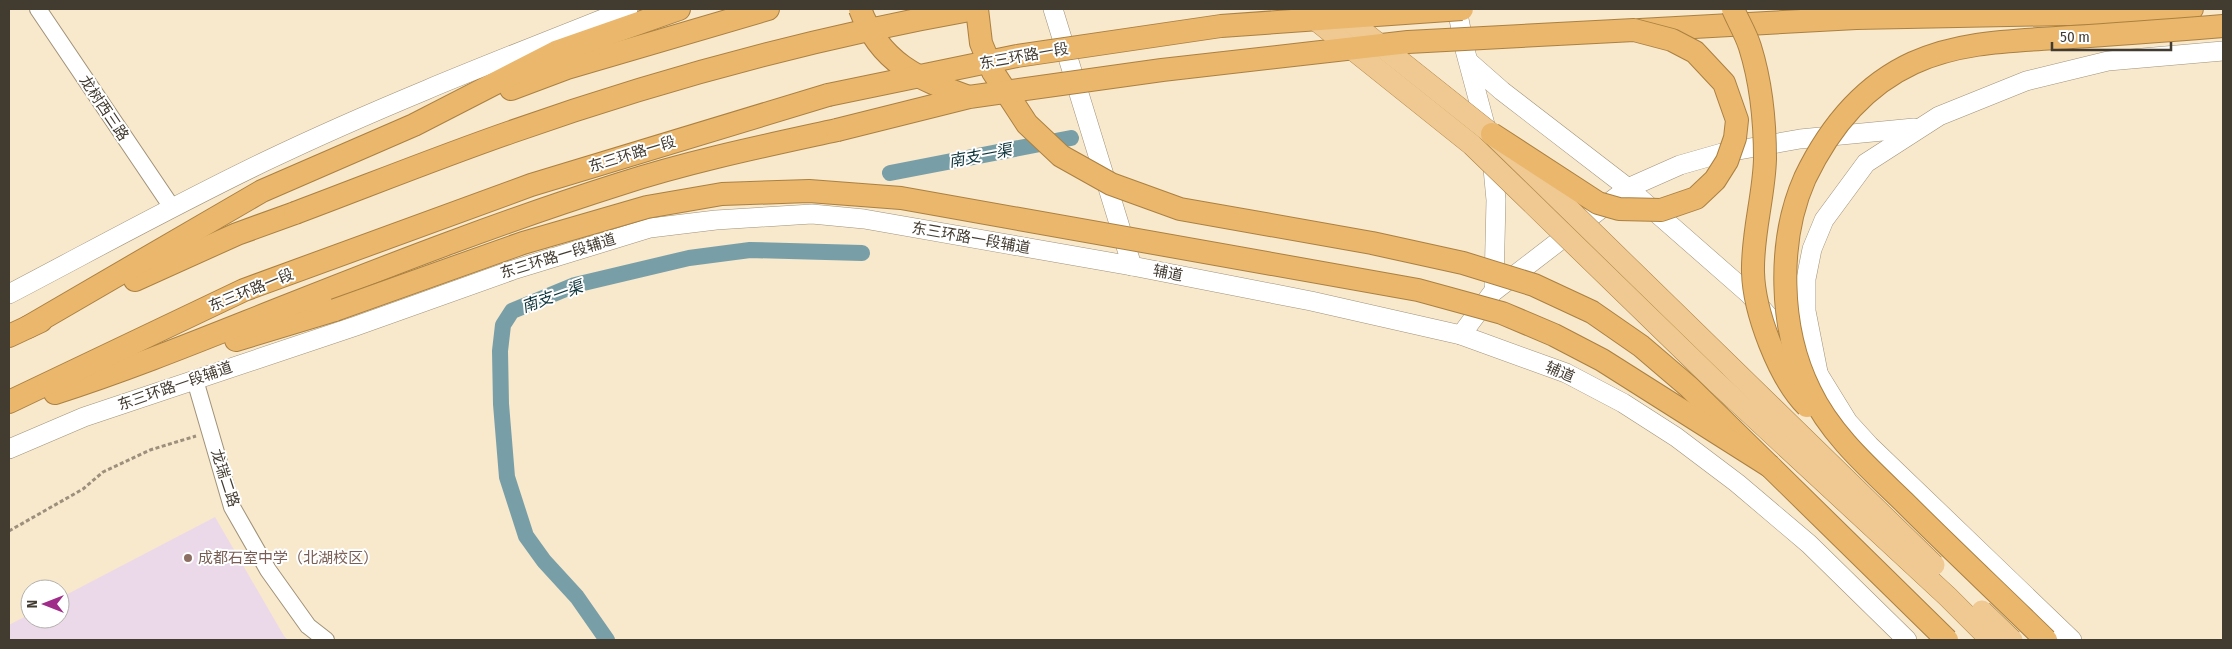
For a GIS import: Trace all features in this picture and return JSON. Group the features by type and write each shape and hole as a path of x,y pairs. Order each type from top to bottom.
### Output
{"highway":[{"path":"18,332 262,191 414,124 556,52 679,9"},
{"path":"414,124 566,68 768,9"},
{"path":"860,9 868,29 890,59 926,82 969,97"},
{"path":"18,332 237,234 511,132 638,90 818,43 976,9 982,43 993,72 1028,124 1061,156 1111,184 1180,209 1372,243 1445,259 1534,286 1592,312 1641,346 1689,387 1947,640"},
{"name":"东三环路一段","path":"9,402 244,290 531,185 828,95 1017,56 1295,15 1462,9"},
{"path":"1732,9 1750,45 1758,77 1765,160 1757,214 1753,273 1761,317 1774,357 1803,402 2046,640"},
{"path":"332,300 620,184 730,153 837,130 969,97 1162,70 1408,42 1856,18 2119,13 2192,9"},
{"path":"1844,442 1810,391 1792,341 1786,294 1785,250 1799,191 1819,148 1848,111 1878,83 1914,62 1953,50 2001,41 2223,26"},
{"path":"1492,134 1598,203 1619,209 1661,210 1696,198 1715,180 1728,161 1735,138 1737,120 1724,83 1695,52 1672,40 1634,30"},
{"path":"9,408 332,300 647,207 731,194 809,191 901,198 1418,290 1502,313 1554,335 1602,360 1771,467"}],"main road":[{"path":"9,294 171,206 270,159 490,63 628,9"},
{"path":"1053,9 1132,266"},
{"path":"1335,9 1492,134 2012,640"},
{"path":"1457,9 1491,147 1496,200 1494,292"},
{"path":"1295,15 1472,146 1716,382 1948,597 1991,640"},
{"path":"1819,375 1806,311 1806,279 1812,249 1824,220 1866,163 1939,116 2026,81 2108,61 2223,51"},
{"path":"1469,62 1502,91 1628,188 1749,294 1819,375 1848,422 1869,445 2072,640"},
{"path":"1461,335 1494,292 1628,188 1680,165 1722,152 1800,139 1918,128"},
{"name":"东三环路一段辅道","path":"9,449 84,417 356,326 513,270 650,228 716,220 812,214 864,219 1132,266"},
{"name":"辅道","path":"1132,266 1311,301 1461,335 1566,373 1623,403 1676,437 1738,483 1809,544 1907,640"}],"street":[{"name":"龙树西三路","path":"38,9 171,206"},
{"name":"龙瑞二路","path":"195,380 232,507 268,570 308,626 326,640"}],"path":[{"path":"9,531 83,489 103,472 150,450 210,432"}],"shaded area":[{"name":"成都石室中学（北湖校区）","path":"215,517 288,640 9,640 9,625 20,619 20,629 70,629 70,593"}],"waterway":[{"name":"南支一渠","path":"890,173 1071,138"},
{"name":"南支一渠","path":"607,640 577,597 544,561 526,536 507,477 501,404 500,351 503,325 512,311 575,285 689,258 750,250 862,253"}],"place":[{"name":"成都石室中学（北湖校区）","path":"188,558"}]}
